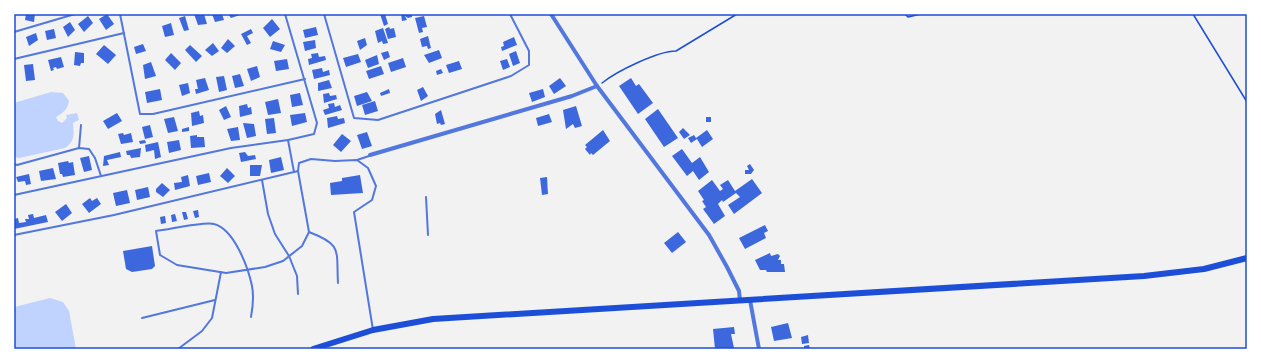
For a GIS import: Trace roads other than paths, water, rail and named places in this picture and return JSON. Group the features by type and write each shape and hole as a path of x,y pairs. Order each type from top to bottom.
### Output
{"main road":[{"path":"312,349 373,330 432,319 1172,274 1204,269 1247,258"}],"street":[{"path":"551,14 597,86 709,235 739,291 740,301"},
{"path":"370,156 572,96 597,86"},
{"path":"750,300 759,349"}],"lane":[{"path":"14,32 75,14"},
{"path":"120,14 140,114 153,114 305,79"},
{"path":"14,195 231,148 288,140 314,134 317,123 285,14"},
{"path":"324,14 354,118 378,120 511,76 529,65 530,50 510,14"},
{"path":"14,59 124,33"},
{"path":"79,148 81,125"},
{"path":"288,140 294,172"},
{"path":"14,164 17,165 79,148 89,149 95,158 101,176"},
{"path":"252,317 252,287 247,270 231,236 224,227 212,223 156,231 160,255 177,266 221,272 247,270 266,267 283,261 302,246 309,232 298,171 299,163 311,159 335,162 357,160 370,156"},
{"path":"357,160 368,168 376,186 372,200 354,212 373,330"},
{"path":"14,235 114,215 298,171"},
{"path":"262,180 268,214 275,234 289,256 297,276 298,294"},
{"path":"426,197 428,235"},
{"path":"309,232 329,239 336,247 338,283"},
{"path":"178,349 202,331 212,318 221,272"},
{"path":"142,318 215,300"}],"water":[{"path":"51,92 63,93 69,101 65,110 56,117 58,121 62,123 67,118 66,115 77,113 79,120 73,123 74,134 71,143 65,148 19,158 14,157 14,103"},
{"path":"50,298 63,302 69,311 76,349 14,349 14,307"}]}
